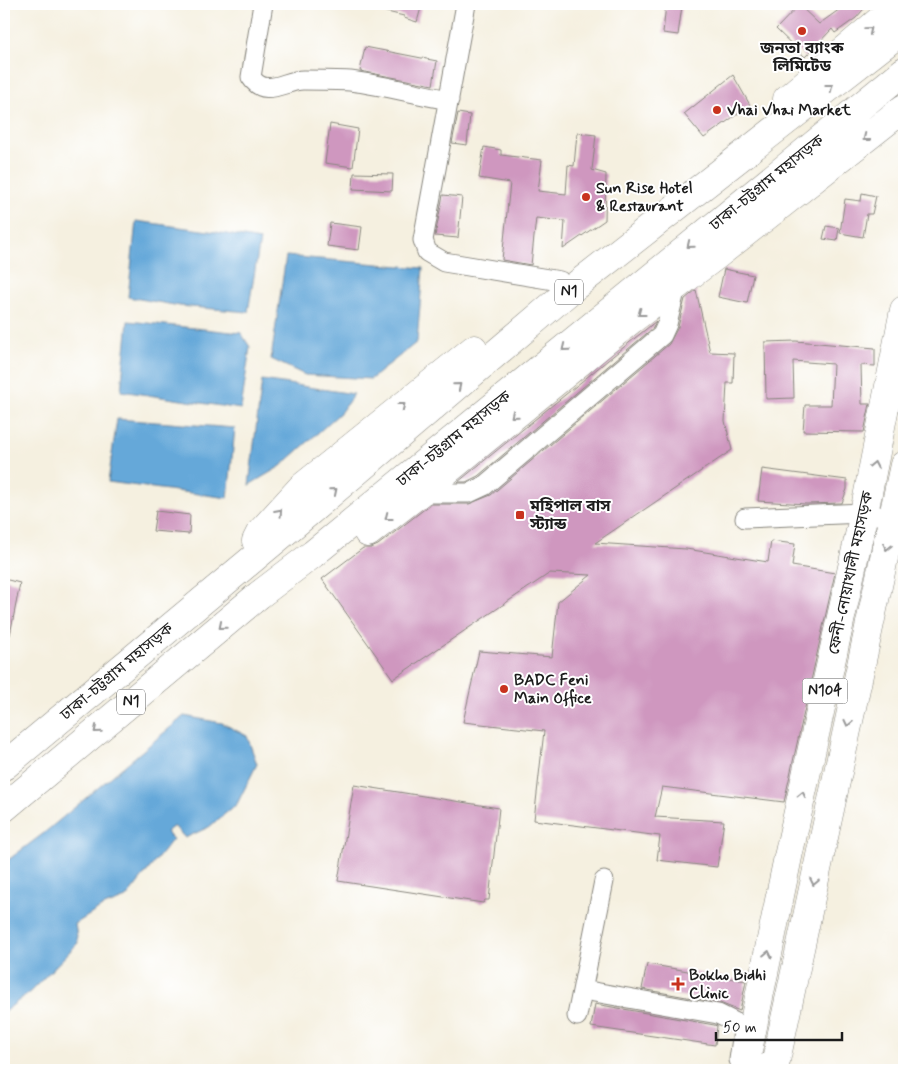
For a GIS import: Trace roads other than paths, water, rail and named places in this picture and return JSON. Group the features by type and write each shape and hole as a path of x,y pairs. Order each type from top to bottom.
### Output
{"highway":[{"path":"243,567 260,533 300,488 711,162 899,4"},
{"name":"ঢাকা-চট্টগ্রাম মহাসড়ক","path":"4,766 574,288 904,29"},
{"name":"ঢাকা-চট্টগ্রাম মহাসড়ক","path":"4,808 259,595 320,548 904,71"},
{"path":"259,595 285,589 330,562 419,493 624,326 904,108"},
{"name":"ফেনী-নোয়াখালী মহাসড়ক","path":"745,1064 788,857 864,514 904,310"},
{"name":"ফেনী-নোয়াখালী মহাসড়ক","path":"775,1065 904,466"}],"street":[{"path":"264,4 250,77 262,87 274,88 300,80 350,82 449,100"},
{"path":"466,4 423,240 426,252 444,262 560,281"},
{"path":"419,493 469,493 484,486 662,335 667,324 676,286"},
{"path":"745,518 864,514 894,517"},
{"path":"577,1016 604,881"},
{"path":"583,990 718,1014 742,1026 739,1060 745,1064 746,1069 775,1065"}],"water":[{"path":"136,221 260,240 248,312 180,306 128,297"},
{"path":"286,256 423,268 417,342 371,379 305,375 271,359"},
{"path":"128,321 241,333 250,347 241,409 121,391"},
{"path":"262,380 354,394 340,413 281,466 249,485"},
{"path":"117,419 235,428 228,498 108,482"},
{"path":"184,716 222,723 247,736 257,764 237,804 209,827 185,838 174,826 166,832 173,839 126,898 102,907 75,924 78,943 31,991 4,1012 4,863 44,833"}],"place":[{"name":"জনতা ব্যাংক লিমিটেড","path":"802,31"},
{"name":"Vhai Vhai Market","path":"717,110"},
{"name":"Sun Rise Hotel & Restaurant","path":"586,197"},
{"name":"মহিপাল বাস স্ট্যান্ড","path":"520,515"},
{"name":"BADC Feni Main Office","path":"504,689"},
{"name":"Bokho Bidhi Clinic","path":"678,984"}]}
